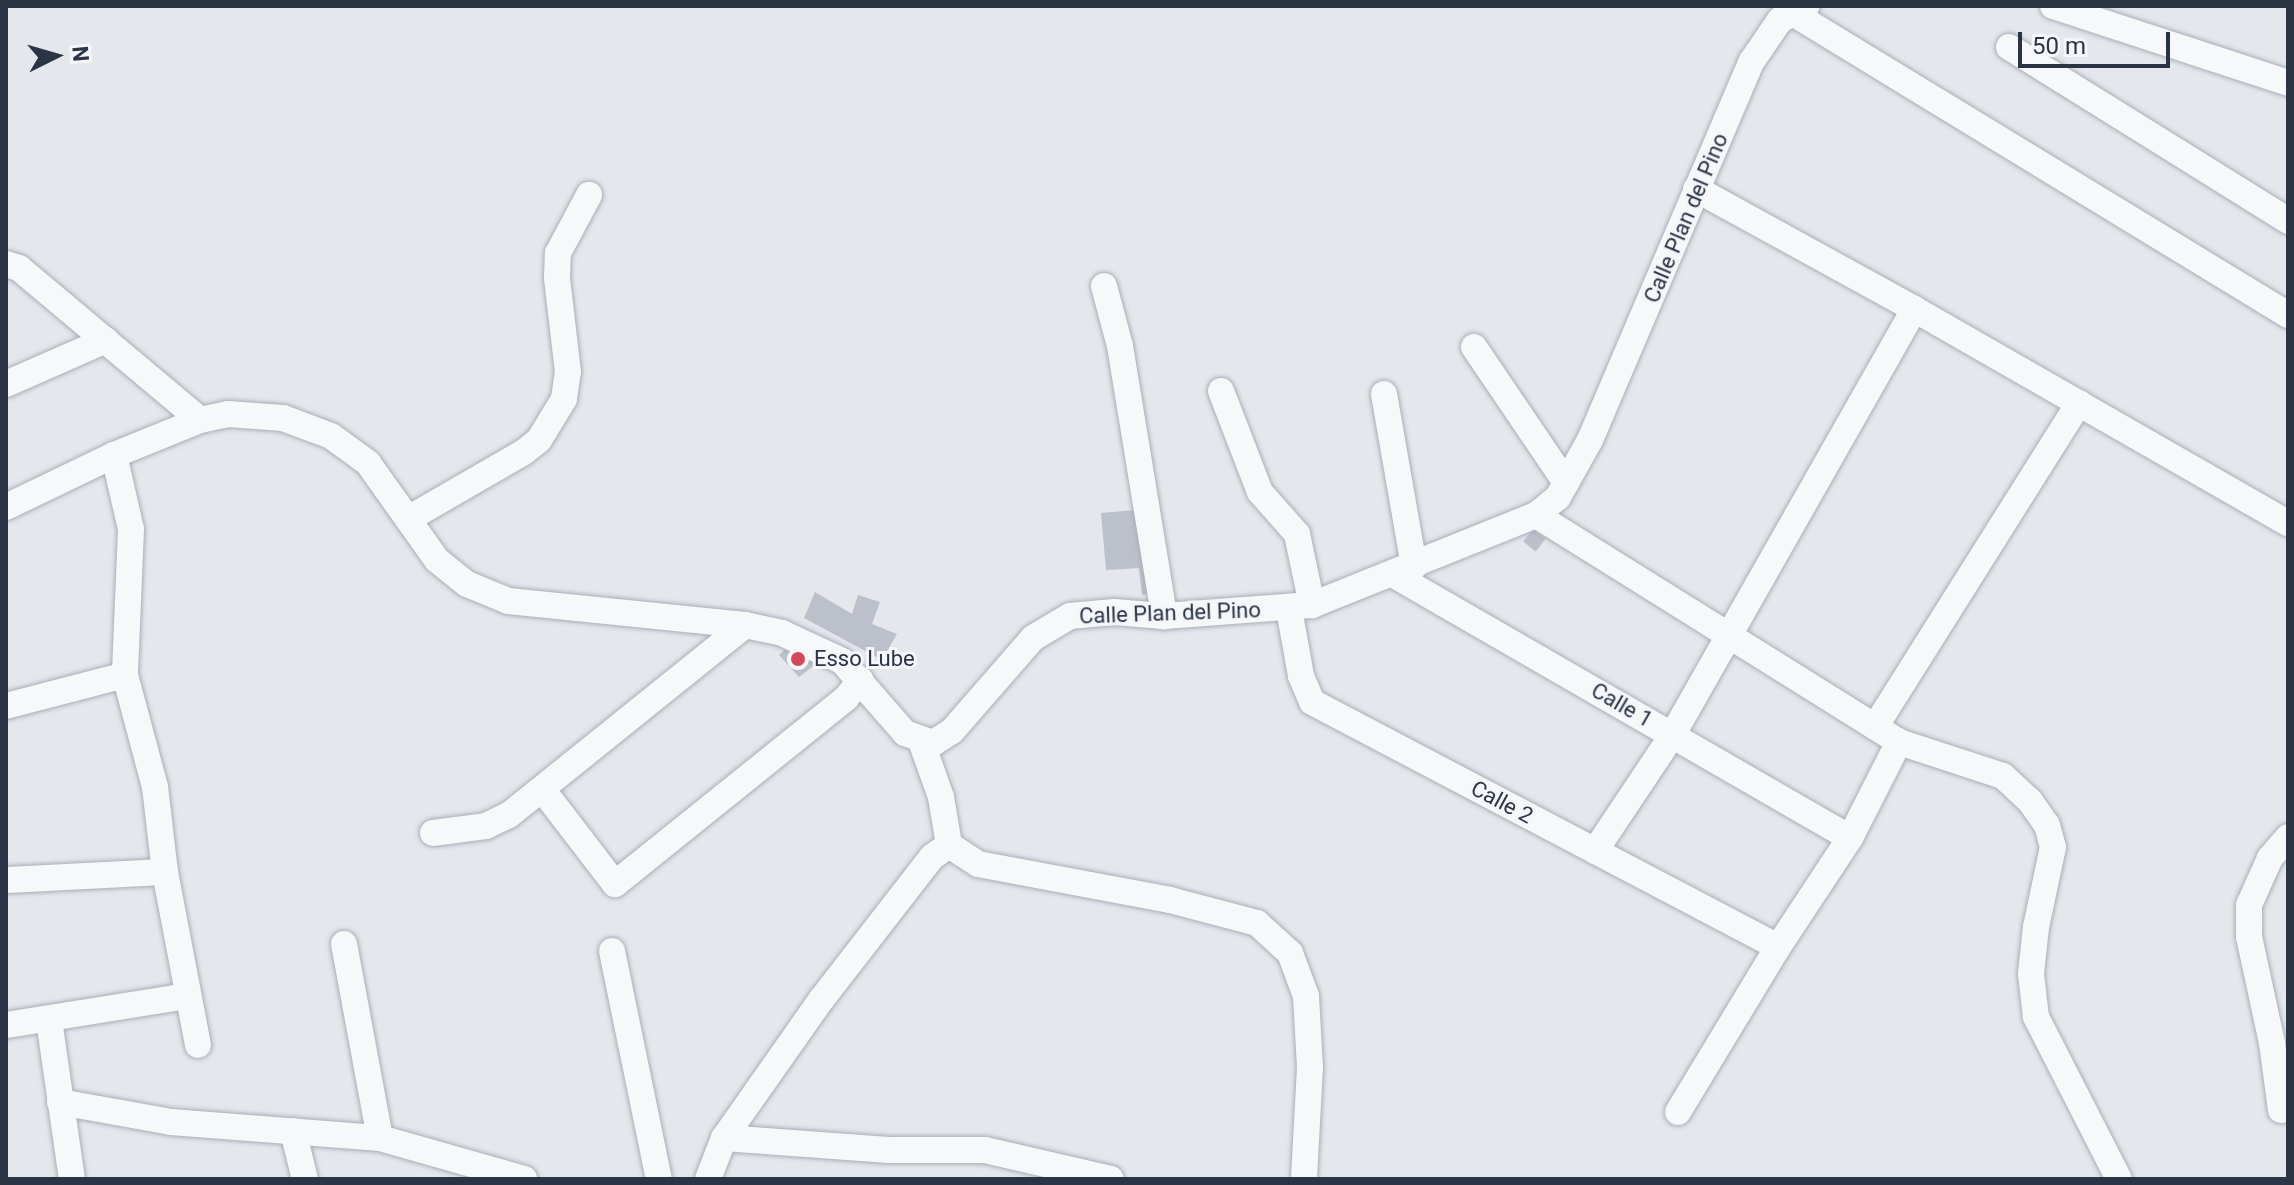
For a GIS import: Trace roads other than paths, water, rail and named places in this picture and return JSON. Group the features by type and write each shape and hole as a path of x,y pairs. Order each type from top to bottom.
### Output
{"street":[{"path":"2053,6 2126,18 2288,83"},
{"path":"1799,9 2288,315"},
{"name":"Calle Plan del Pino","path":"921,741 933,743 943,739 1033,638 1070,616 1094,612 1164,616 1300,607 1404,570 1536,515 1558,497 1590,440 1752,61 1773,28 1799,9"},
{"path":"2009,47 2288,221"},
{"path":"1696,189 1914,309 2288,523"},
{"path":"408,519 524,452 539,440 564,399 568,372 557,278 558,253 589,195"},
{"path":"6,264 19,268 200,420"},
{"path":"1104,286 1120,346 1164,616"},
{"path":"1595,851 1673,734 1914,309"},
{"path":"6,384 106,340"},
{"path":"1474,347 1566,483"},
{"name":"Calle 2","path":"1221,391 1260,492 1297,534 1301,676 1312,702 1778,947"},
{"path":"1384,394 1404,570"},
{"path":"1875,727 2079,403"},
{"path":"6,507 114,455 200,420 228,414 283,418 314,427 368,463 445,570 495,598 745,625 782,633 820,648 842,661 905,733 921,741 941,797 949,845 978,864 1170,900 1257,923 1290,953 1306,996 1310,1067 1304,1179"},
{"path":"114,455 131,529 125,675 155,787 165,872 198,1045"},
{"path":"1536,515 1899,742 2003,776 2030,801 2047,825 2053,847 2036,927 2031,974 2036,1017 2119,1179"},
{"name":"Calle 1","path":"1404,570 1850,838"},
{"path":"433,833 486,826 509,815 745,625"},
{"path":"6,706 125,675"},
{"path":"542,789 615,884 846,698 861,680"},
{"path":"1678,1112 1778,947 1850,838 1899,742"},
{"path":"2281,1110 2272,1043 2249,937 2249,905 2270,858 2288,837"},
{"path":"708,1179 724,1138 821,1000 932,857 949,845"},
{"path":"6,880 165,872"},
{"path":"344,944 380,1138"},
{"path":"612,951 659,1179"},
{"path":"6,1025 187,996"},
{"path":"49,1020 72,1179"},
{"path":"60,1102 171,1122 380,1138 524,1179"},
{"path":"293,1131 305,1179"},
{"path":"724,1138 889,1150 985,1150 1111,1179"}],"place":[{"name":"Esso Lube","path":"798,659"}]}
